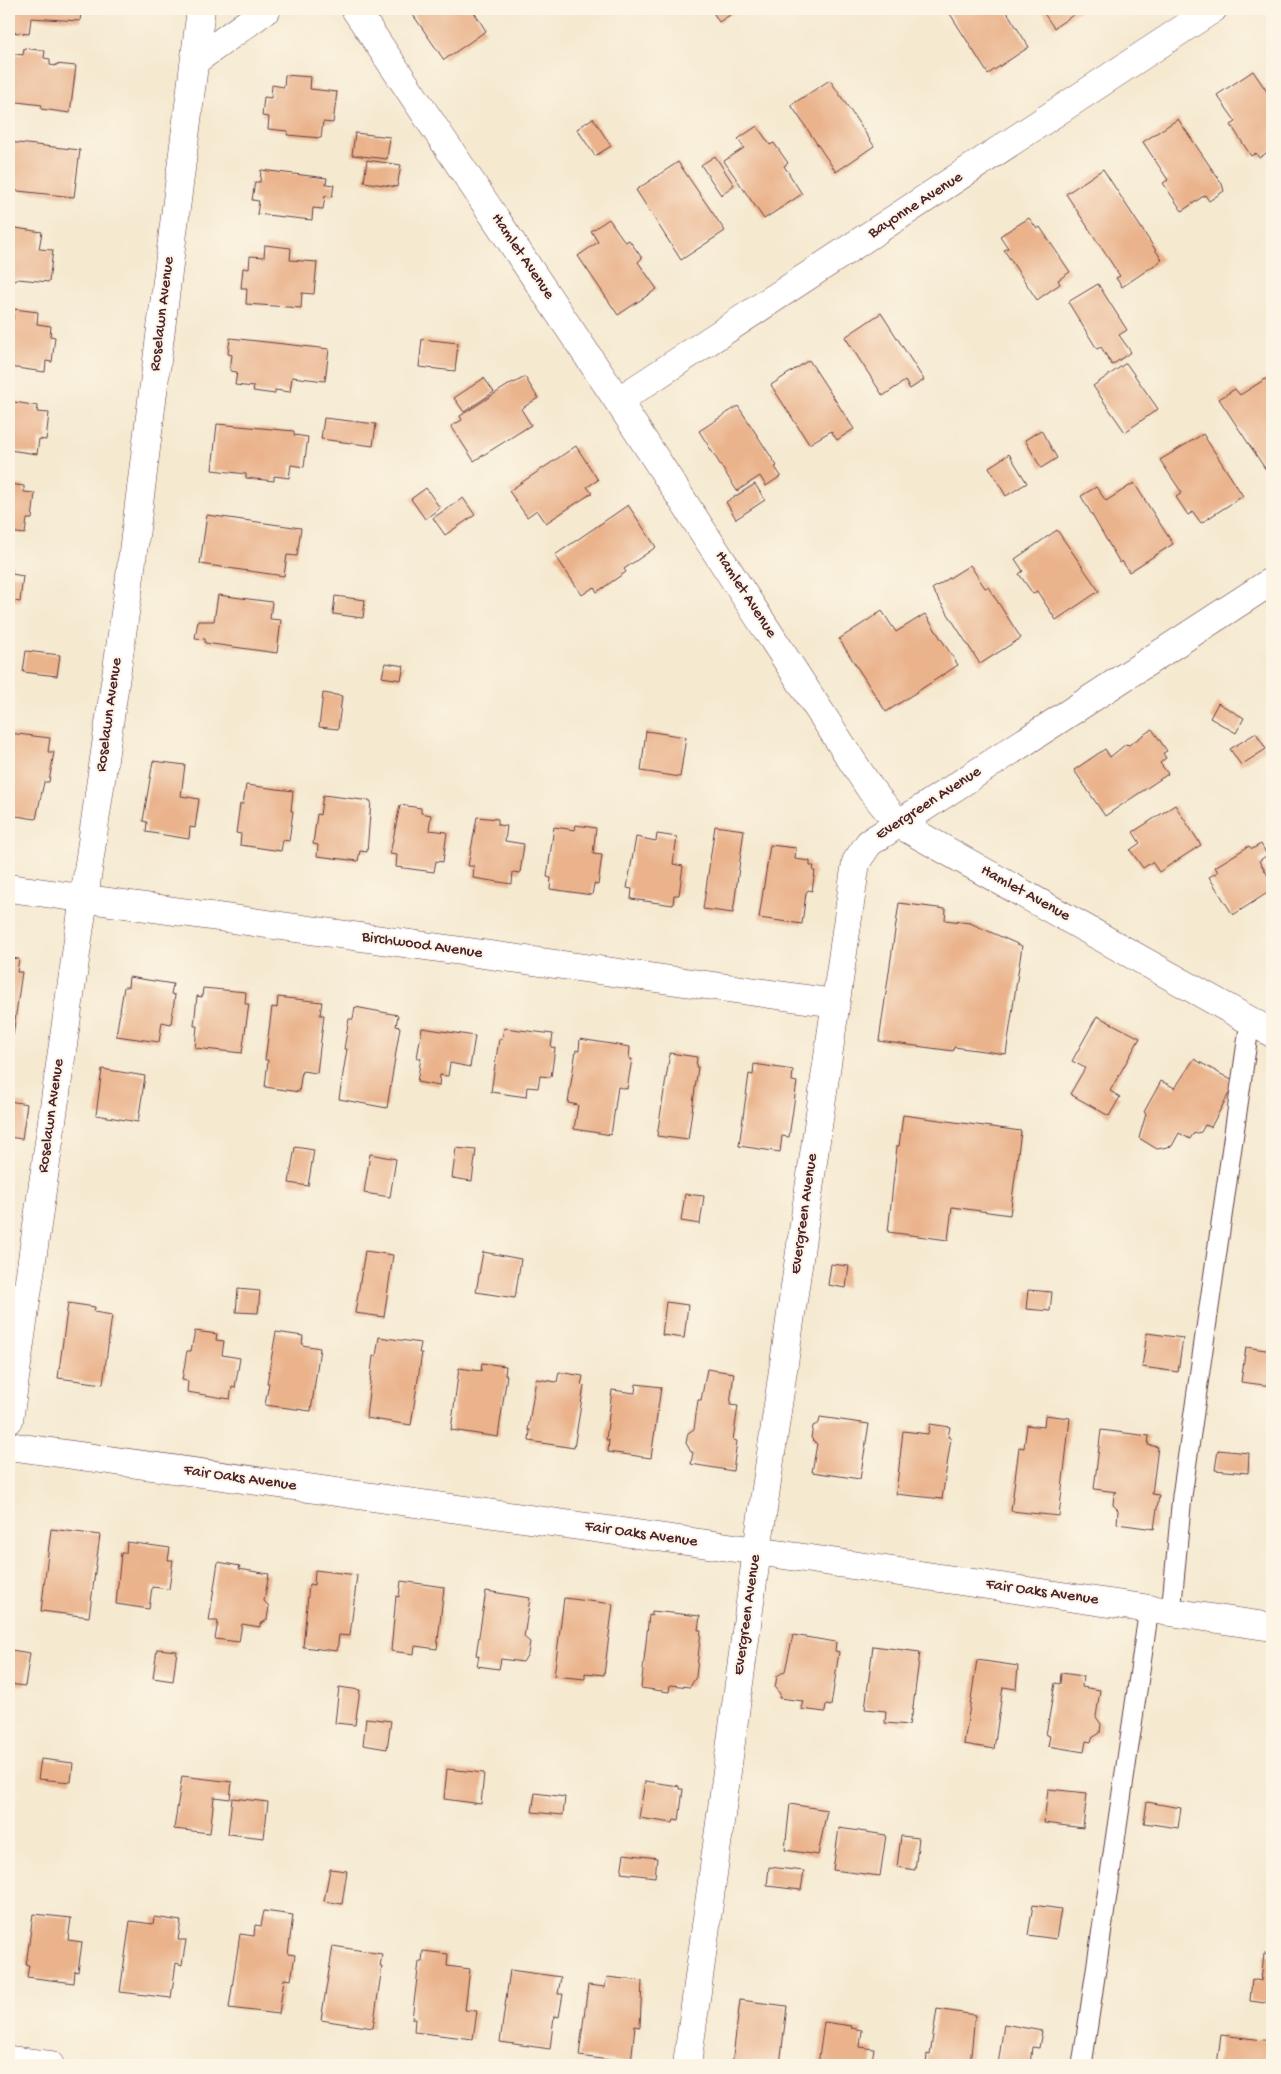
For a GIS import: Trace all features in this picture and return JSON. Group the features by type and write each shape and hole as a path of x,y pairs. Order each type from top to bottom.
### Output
{"street":[{"name":"Roselawn Avenue","path":"9,1420 128,592 201,9"},
{"path":"195,61 267,9"},
{"name":"Hamlet Avenue","path":"355,9 618,401 871,790 899,824 1261,1027"},
{"name":"Bayonne Avenue","path":"618,401 1212,9"},
{"name":"Evergreen Avenue","path":"687,2065 757,1551 856,862 869,843 1272,581"},
{"name":"Birchwood Avenue","path":"9,888 835,1003"},
{"name":"Fair Oaks Avenue","path":"9,1446 757,1551 1272,1627"},
{"path":"9,2060 50,2065"}],"lane":[{"path":"1082,2065 1160,1611 1182,1496 1261,1027"}],"building":[{"path":"9,9 95,9 95,13 81,12 80,21 31,18 29,34 9,32"},
{"path":"409,9 472,9 486,31 444,60"},
{"path":"711,9 739,9 719,22"},
{"path":"947,9 1005,9 1029,47 988,74"},
{"path":"1041,9 1082,9 1054,28"},
{"path":"24,48 45,51 44,58 50,59 50,65 76,66 70,113 41,109 42,105 9,101 9,53 23,55"},
{"path":"1253,71 1272,99 1272,149 1259,158 1256,153 1251,156 1231,125 1236,122 1217,95"},
{"path":"285,75 311,77 310,89 337,92 333,123 323,122 321,138 287,135 288,131 268,129 269,117 262,116 264,97 271,98 272,85 284,87"},
{"path":"830,80 874,146 836,172 791,105"},
{"path":"593,118 611,146 595,156 577,129"},
{"path":"1178,119 1222,184 1224,191 1209,201 1205,195 1182,211 1163,183 1168,180 1143,142"},
{"path":"757,126 770,145 774,143 788,163 784,166 802,194 764,219 724,161 744,148 738,139"},
{"path":"355,133 390,137 387,159 352,155"},
{"path":"9,142 80,150 74,197 9,190"},
{"path":"715,156 734,185 721,195 701,165"},
{"path":"367,160 401,165 397,187 364,182"},
{"path":"678,162 725,231 681,260 636,190"},
{"path":"1103,169 1162,260 1122,287 1116,278 1120,276 1066,194"},
{"path":"261,170 327,178 326,184 334,185 332,197 325,196 323,209 313,208 312,220 257,214 259,201 252,200 255,182 260,182"},
{"path":"1029,218 1037,229 1040,227 1070,272 1058,280 1060,284 1037,300 1004,250 1008,248 1000,236"},
{"path":"609,219 625,242 629,240 642,258 638,262 657,289 618,315 578,256 598,242 591,231"},
{"path":"9,227 42,232 39,249 53,250 49,282 18,279 9,281"},
{"path":"265,245 291,248 290,260 317,262 314,294 302,293 301,308 246,304 247,288 241,288 243,268 249,269 250,256 264,257"},
{"path":"1098,284 1127,330 1119,335 1131,352 1112,365 1101,347 1097,349 1068,302"},
{"path":"14,309 38,312 37,324 51,326 50,336 55,337 52,362 46,361 45,372 9,367 9,320 13,320"},
{"path":"881,313 924,380 910,389 905,381 883,396 845,337"},
{"path":"230,338 329,349 325,381 292,377 290,392 275,390 275,394 253,391 254,387 235,385 237,372 230,371 232,355 228,354"},
{"path":"422,339 458,343 455,371 419,367"},
{"path":"809,360 854,429 837,440 831,431 809,444 771,385"},
{"path":"1126,363 1158,409 1125,432 1093,386"},
{"path":"525,377 538,398 521,409 531,425 474,461 451,426 462,420 460,416 513,382"},
{"path":"484,378 494,392 464,412 454,398"},
{"path":"1267,378 1272,386 1272,479 1219,399 1235,389 1240,395"},
{"path":"9,401 38,406 37,412 49,413 46,440 39,439 37,454 9,450"},
{"path":"738,406 777,466 775,467 781,476 766,486 760,476 737,491 699,431"},
{"path":"324,418 376,424 373,446 321,439"},
{"path":"217,424 294,431 294,435 308,437 304,467 291,465 289,478 274,476 274,481 246,478 246,474 212,470"},
{"path":"1041,430 1057,458 1041,468 1025,440"},
{"path":"1203,434 1243,496 1201,523 1193,512 1188,515 1176,497 1182,493 1160,460"},
{"path":"576,446 598,480 587,487 592,493 546,523 537,510 527,517 509,491"},
{"path":"1009,454 1027,483 1006,496 989,467"},
{"path":"1134,483 1173,544 1129,572 1122,561 1120,563 1081,496 1096,487 1106,501"},
{"path":"9,484 24,486 24,492 35,493 32,519 27,519 25,534 9,532"},
{"path":"755,484 765,500 736,519 726,502"},
{"path":"426,488 440,508 425,519 411,499"},
{"path":"463,498 475,515 445,535 433,518"},
{"path":"628,505 656,547 624,569 626,572 597,592 594,587 582,595 555,555"},
{"path":"207,515 301,528 297,556 287,555 284,576 200,564"},
{"path":"1057,530 1099,591 1056,620 1037,591 1033,594 1019,574 1023,571 1015,559"},
{"path":"970,565 985,588 988,587 1021,638 980,664 932,589"},
{"path":"9,567 12,568 12,574 23,576 20,602 14,601 12,616 9,616"},
{"path":"218,595 272,602 270,619 281,620 277,653 205,643 205,639 195,638 198,621 214,621"},
{"path":"335,596 365,600 363,618 333,614"},
{"path":"882,611 896,632 925,614 958,665 886,712 839,639"},
{"path":"26,651 60,655 57,676 23,672"},
{"path":"385,663 404,666 401,680 382,677"},
{"path":"323,693 342,696 338,729 319,727"},
{"path":"1218,703 1244,718 1236,733 1210,718"},
{"path":"1152,729 1167,751 1163,753 1166,758 1160,763 1168,774 1105,816 1074,770 1105,749 1110,757 1126,744 1129,745"},
{"path":"646,731 686,737 680,777 641,771"},
{"path":"9,733 50,738 48,752 54,752 49,782 44,782 36,819 9,815"},
{"path":"1256,733 1266,749 1241,765 1230,749"},
{"path":"153,761 185,765 181,796 199,799 195,828 190,827 189,839 146,832 147,822 143,821"},
{"path":"246,785 293,791 291,811 293,811 289,841 283,840 281,851 240,845 241,834 236,833 240,804 243,804"},
{"path":"323,795 371,801 367,852 360,851 358,861 317,856 318,845 313,844 317,814 320,815"},
{"path":"400,805 421,808 421,813 431,815 429,830 447,832 443,862 436,861 434,872 396,867 397,855 390,854"},
{"path":"1175,805 1201,845 1159,872 1152,862 1143,868 1130,850 1140,843 1133,832"},
{"path":"477,817 498,819 498,825 507,826 505,841 524,844 520,873 513,872 512,884 473,878 474,866 468,866"},
{"path":"576,825 596,828 593,854 602,855 598,885 594,884 592,895 550,889 551,878 547,877 554,827 575,830"},
{"path":"715,826 744,830 733,913 703,909"},
{"path":"657,834 677,837 673,864 683,866 679,895 674,895 673,905 631,899 632,889 627,888 636,837 656,841"},
{"path":"1261,844 1267,855 1259,861 1272,882 1272,890 1233,915 1209,877 1218,872 1215,867 1249,846 1252,849"},
{"path":"770,845 796,848 795,859 810,861 810,866 814,866 812,891 808,890 806,893 802,924 759,918"},
{"path":"899,903 946,909 945,920 970,923 1022,946 1006,1054 954,1047 953,1051 879,1041"},
{"path":"9,958 19,959 17,972 22,972 13,1035 9,1034"},
{"path":"129,977 173,984 171,994 175,995 171,1024 162,1022 159,1042 116,1036 124,987 128,987"},
{"path":"203,988 246,992 245,1004 249,1004 242,1053 195,1048 197,1026 194,1026 197,996 202,997"},
{"path":"278,997 322,1002 320,1015 324,1015 317,1073 302,1071 299,1092 265,1087 268,1060 265,1060 272,1007 277,1008"},
{"path":"355,1007 398,1015 396,1026 400,1027 387,1108 339,1099 347,1049 344,1049 349,1019 353,1019"},
{"path":"1097,1016 1140,1038 1110,1091 1120,1097 1109,1116 1070,1094 1085,1068 1072,1061"},
{"path":"422,1028 475,1036 470,1067 450,1063 448,1076 440,1075 439,1086 417,1082 421,1058 417,1058"},
{"path":"504,1028 553,1034 551,1047 555,1048 551,1077 540,1076 538,1088 527,1087 526,1097 491,1092 499,1039 502,1039"},
{"path":"580,1039 630,1047 629,1059 632,1059 627,1089 618,1087 611,1135 574,1129 578,1105 568,1103 576,1050 579,1051"},
{"path":"670,1053 697,1057 696,1067 698,1067 688,1140 657,1136"},
{"path":"1194,1059 1235,1082 1211,1127 1205,1125 1201,1132 1193,1134 1190,1139 1179,1133 1172,1146 1157,1149 1139,1138 1146,1114 1144,1112 1161,1081 1175,1088"},
{"path":"754,1064 793,1070 792,1081 797,1082 789,1137 782,1136 780,1152 739,1146 749,1074 753,1075"},
{"path":"102,1069 145,1076 138,1122 96,1115"},
{"path":"9,1101 27,1104 22,1139 9,1137"},
{"path":"903,1115 1021,1131 1010,1215 952,1207 948,1240 888,1232 897,1146 899,1146"},
{"path":"295,1147 314,1150 308,1186 289,1183"},
{"path":"456,1148 476,1150 472,1181 452,1178"},
{"path":"370,1154 396,1159 390,1197 364,1193"},
{"path":"685,1194 704,1196 700,1224 681,1221"},
{"path":"365,1251 393,1255 384,1317 355,1313"},
{"path":"483,1252 521,1259 515,1298 476,1292"},
{"path":"831,1264 849,1266 846,1288 828,1285"},
{"path":"238,1289 260,1291 258,1313 236,1312"},
{"path":"1028,1290 1052,1292 1050,1311 1026,1309"},
{"path":"666,1302 688,1305 684,1338 662,1335"},
{"path":"68,1303 95,1307 94,1312 112,1315 103,1384 58,1378"},
{"path":"195,1331 217,1334 216,1340 224,1341 222,1355 240,1358 235,1388 232,1387 230,1399 187,1392 188,1381 182,1380 187,1351 191,1351"},
{"path":"276,1332 303,1336 302,1345 320,1348 311,1411 265,1405"},
{"path":"1147,1333 1183,1338 1178,1372 1142,1367"},
{"path":"379,1337 421,1343 419,1353 422,1353 411,1425 366,1418 373,1356 376,1356"},
{"path":"1246,1347 1272,1351 1272,1386 1241,1382"},
{"path":"482,1363 506,1366 505,1375 507,1375 498,1437 451,1430 459,1368 481,1371"},
{"path":"707,1369 734,1373 730,1405 738,1406 733,1440 737,1441 733,1471 691,1464 693,1452 691,1452 686,1443 688,1433 694,1429 698,1400 701,1400"},
{"path":"559,1372 583,1376 581,1385 584,1386 574,1448 529,1441 530,1430 528,1430 536,1379 557,1382"},
{"path":"636,1384 661,1387 651,1458 608,1452 609,1440 606,1440 612,1390 635,1393"},
{"path":"1045,1415 1070,1418 1059,1516 1011,1511 1019,1447 1024,1448 1027,1425 1044,1427"},
{"path":"820,1417 869,1424 860,1479 812,1472 817,1444 811,1438 813,1426 819,1423"},
{"path":"930,1424 950,1427 948,1437 951,1438 942,1499 896,1494 903,1431 928,1434"},
{"path":"1101,1430 1149,1436 1148,1445 1158,1447 1152,1494 1159,1495 1154,1529 1117,1524 1118,1510 1113,1505 1114,1494 1117,1492 1094,1489"},
{"path":"1218,1450 1249,1453 1248,1473 1215,1470"},
{"path":"51,1529 100,1535 89,1617 41,1611"},
{"path":"127,1542 170,1548 168,1560 173,1560 169,1589 152,1587 149,1609 116,1604 121,1553 126,1553"},
{"path":"218,1562 240,1566 239,1569 269,1574 264,1601 269,1606 267,1620 260,1624 260,1627 242,1624 239,1642 215,1639 218,1621 209,1621"},
{"path":"315,1570 357,1575 350,1636 339,1635 337,1651 303,1647 309,1584 314,1585"},
{"path":"401,1581 444,1587 437,1649 415,1646 414,1654 391,1651 396,1596 399,1597"},
{"path":"486,1591 530,1598 524,1637 530,1642 528,1654 523,1662 501,1659 499,1669 477,1666 479,1656 476,1655"},
{"path":"564,1598 613,1604 604,1675 585,1673 585,1679 554,1676"},
{"path":"652,1611 700,1616 698,1630 701,1630 696,1677 690,1687 670,1685 669,1692 641,1688 649,1615 652,1616"},
{"path":"793,1635 836,1642 835,1651 839,1652 831,1706 826,1705 825,1712 801,1709 803,1701 779,1698 780,1694 775,1688 777,1676 785,1671"},
{"path":"873,1646 920,1652 909,1725 885,1723 886,1711 865,1709"},
{"path":"157,1649 177,1651 173,1681 153,1678"},
{"path":"11,1650 30,1653 25,1686 9,1684"},
{"path":"977,1660 1018,1666 1016,1689 1003,1687 994,1749 964,1744"},
{"path":"1061,1673 1083,1676 1082,1687 1100,1690 1096,1717 1101,1724 1100,1733 1092,1738 1091,1742 1086,1741 1084,1752 1048,1746 1050,1736 1046,1735 1055,1683 1060,1684"},
{"path":"339,1687 360,1690 355,1725 335,1723"},
{"path":"366,1718 391,1721 387,1749 363,1745"},
{"path":"41,1759 73,1763 71,1782 38,1779"},
{"path":"447,1769 484,1773 481,1804 444,1799"},
{"path":"182,1776 232,1782 230,1799 214,1797 210,1833 174,1829"},
{"path":"645,1781 679,1786 679,1789 683,1789 679,1821 674,1820 673,1823 639,1818"},
{"path":"1048,1789 1087,1793 1083,1828 1044,1823"},
{"path":"535,1793 565,1797 563,1815 532,1812"},
{"path":"232,1798 268,1802 264,1838 228,1834"},
{"path":"1147,1802 1181,1808 1178,1828 1144,1823"},
{"path":"790,1804 827,1810 818,1855 785,1850"},
{"path":"839,1828 886,1835 880,1876 833,1870"},
{"path":"901,1836 919,1838 915,1870 897,1867"},
{"path":"624,1854 657,1858 655,1877 621,1873"},
{"path":"769,1867 804,1871 801,1890 767,1886"},
{"path":"330,1869 347,1871 342,1904 324,1901"},
{"path":"1033,1905 1061,1909 1056,1939 1028,1935"},
{"path":"264,1911 293,1915 288,1954 295,1955 291,1980 284,1979 279,2014 229,2008 240,1934 254,1936 255,1925 261,1926"},
{"path":"33,1914 71,1918 68,1940 82,1942 78,1972 75,1971 74,1983 27,1977 29,1965 26,1965"},
{"path":"154,1917 181,1921 178,1940 186,1940 182,1965 176,1963 171,1998 120,1992 130,1921 153,1924"},
{"path":"333,1946 382,1954 380,1967 382,1967 373,2028 321,2020"},
{"path":"423,1951 448,1954 447,1966 470,1969 465,2010 477,2011 473,2039 414,2032 415,2019 412,2019 419,1962 422,1962"},
{"path":"1264,1954 1272,1955 1272,2004 1250,2001 1252,1979 1261,1981"},
{"path":"510,1970 561,1977 558,1994 563,1994 559,2017 554,2016 550,2049 500,2042"},
{"path":"607,1977 642,1981 640,2027 635,2026 631,2063 579,2056 588,1985 605,1987"},
{"path":"740,2000 787,2006 780,2065 732,2065"},
{"path":"937,2009 975,2015 970,2065 926,2065 927,2054 930,2055"},
{"path":"824,2022 852,2026 851,2028 862,2030 860,2047 874,2049 871,2065 818,2065"},
{"path":"1004,2024 1042,2031 1039,2048 1032,2047 1030,2065 998,2065"},
{"path":"1221,2035 1272,2041 1272,2065 1217,2065"}]}
